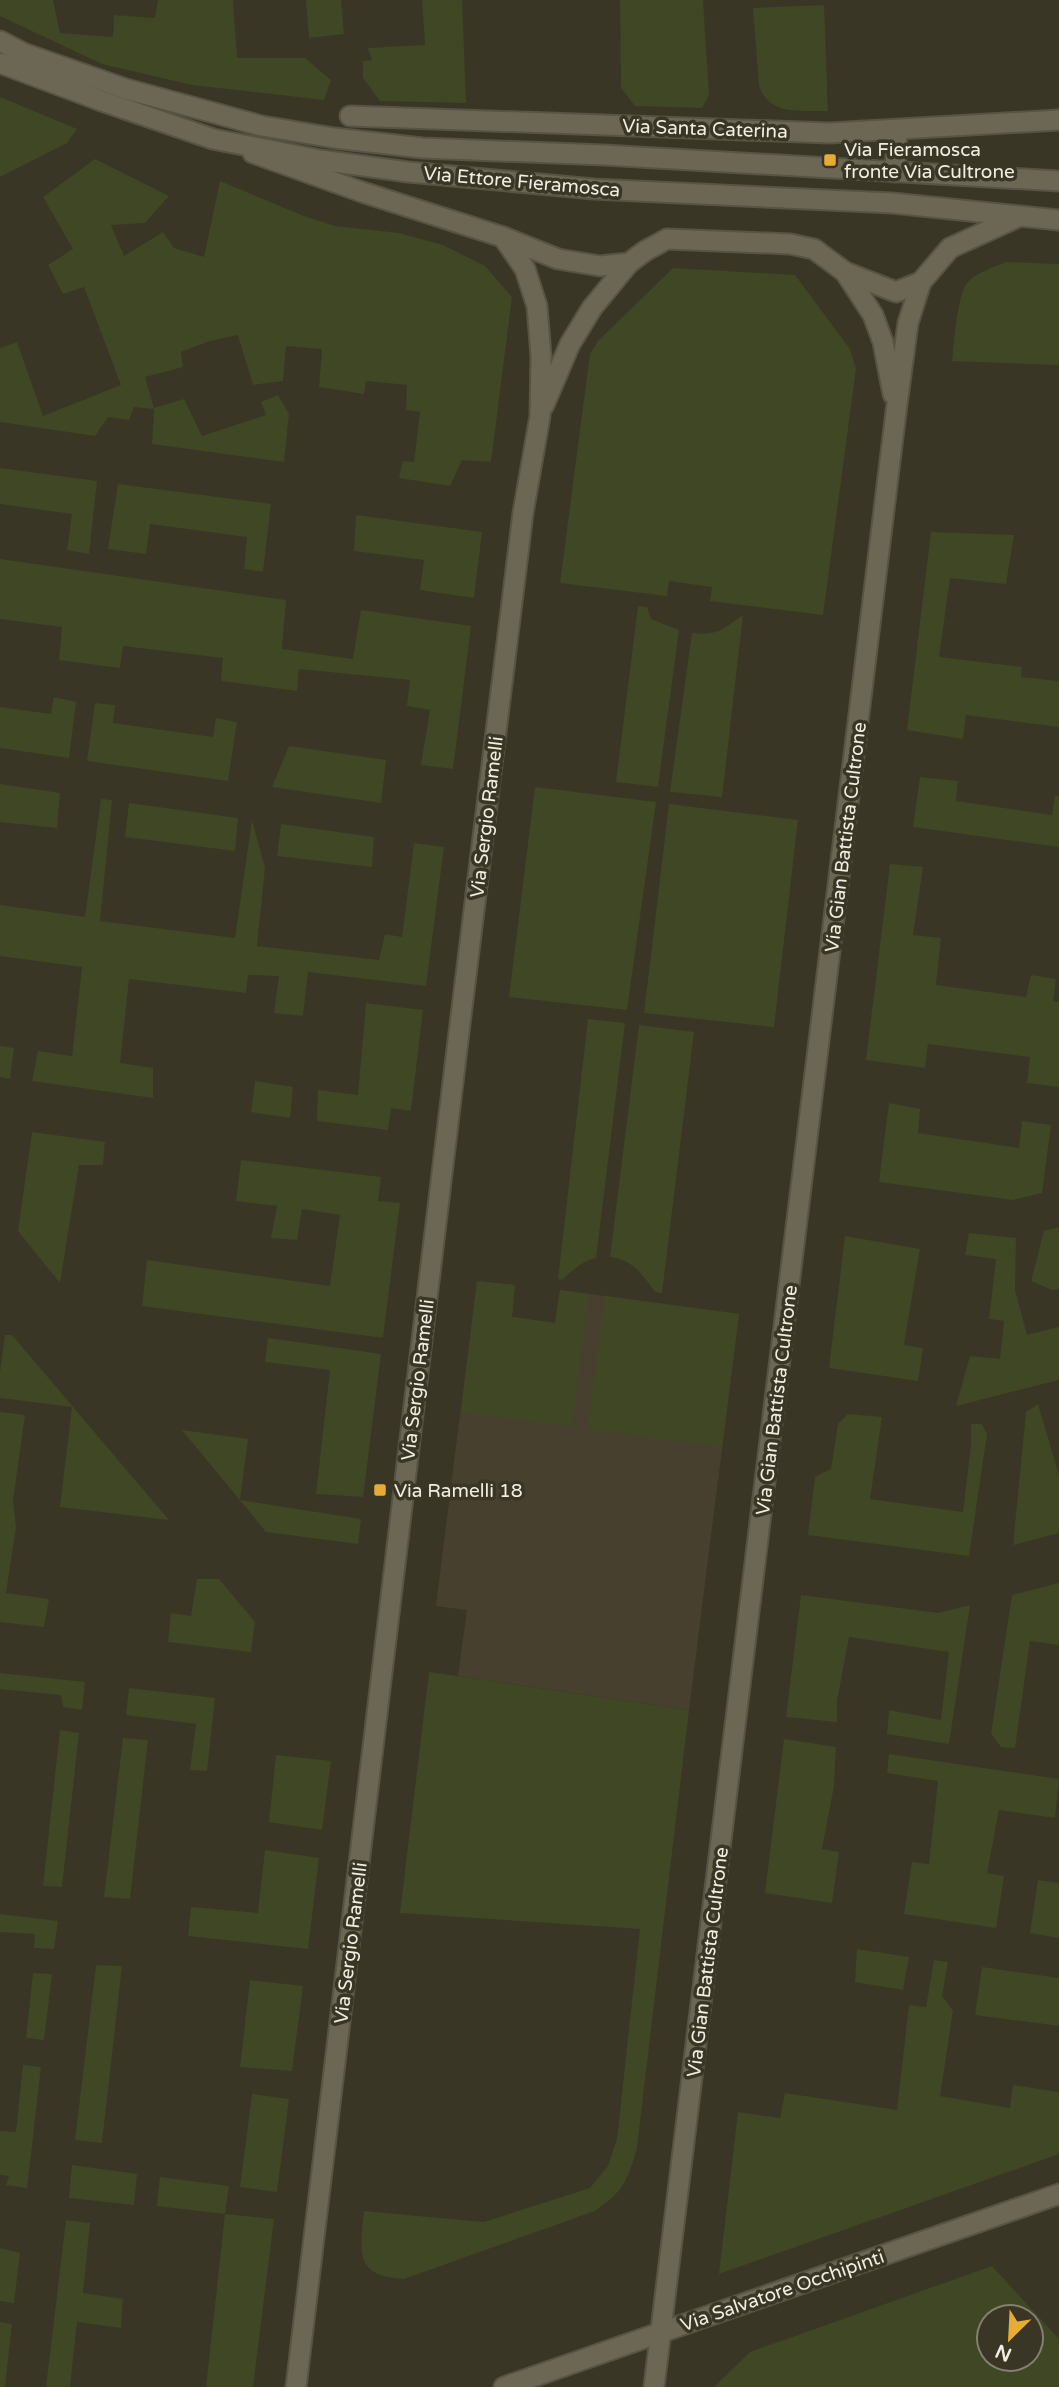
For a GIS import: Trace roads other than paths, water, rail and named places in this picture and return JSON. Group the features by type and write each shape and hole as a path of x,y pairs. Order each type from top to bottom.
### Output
{"street":[{"name":"Via Ettore Fieramosca","path":"0,41 23,53 138,93 262,126 334,138 422,148 604,155 1059,181"},
{"name":"Via Ettore Fieramosca","path":"0,63 213,139 320,160 408,172 594,189 892,203 1059,220"},
{"name":"Via Santa Caterina","path":"350,116 830,133 1059,120"},
{"path":"895,172 897,130"},
{"path":"213,139 362,192 503,237 558,259 600,266 629,263"},
{"path":"540,416 570,344 592,308 629,263 667,239 790,244 814,248 845,272 896,292 921,282 950,248 1018,217"},
{"path":"503,237 525,269 537,306 541,356 540,416"},
{"path":"845,272 873,315 883,342 896,412"},
{"name":"Via Gian Battista Cultrone","path":"654,2387 896,412 908,323 921,282"},
{"name":"Via Sergio Ramelli","path":"296,2387 463,997 523,513 540,416"},
{"name":"Via Salvatore Occhipinti","path":"505,2387 1059,2193"}],"place":[{"name":"Via Fieramosca fronte Via Cultrone","path":"830,160"},
{"name":"Via Ramelli 18","path":"380,1490"}]}
